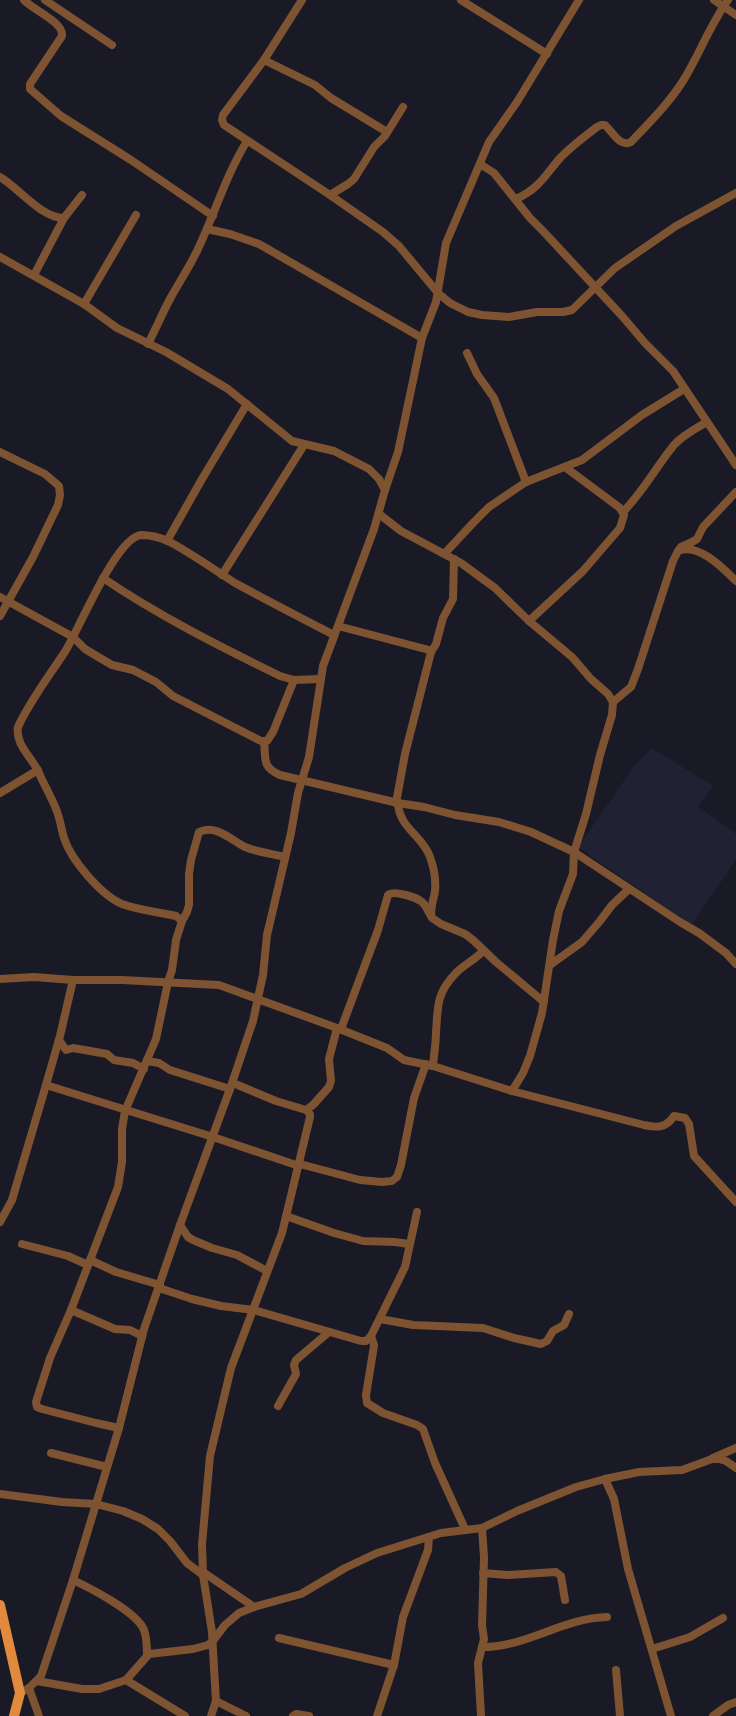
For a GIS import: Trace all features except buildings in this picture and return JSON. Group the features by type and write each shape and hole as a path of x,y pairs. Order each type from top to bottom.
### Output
{"main road":[{"path":"0,1605 25,1690 14,1716"}],"street":[{"path":"24,0 59,26 62,32 62,36 30,84 30,89 61,116 131,160 213,216"},
{"path":"45,0 112,45"},
{"path":"302,0 264,60 223,115 222,120 224,125 383,232 399,246 438,293 450,303 468,312 495,317 537,312 569,312 576,308 615,268 670,230 736,193"},
{"path":"461,0 547,54"},
{"path":"39,1716 25,1690 41,1676 119,1428 142,1336 180,1225 232,1086 259,999 267,936 298,793 309,758 323,666 379,514 401,438 422,338 436,302 446,243 489,142 517,102 579,0"},
{"path":"714,0 736,15"},
{"path":"516,199 535,188 543,181 561,158 601,125 604,125 623,143 627,144 631,142 656,115 682,82 728,0"},
{"path":"264,60 315,85 331,98 387,132"},
{"path":"330,195 354,179 374,147 387,132 403,107"},
{"path":"148,344 171,297 197,251 213,216 224,184 237,157 247,141"},
{"path":"480,164 494,173 530,218 543,230 673,371 736,465"},
{"path":"0,177 8,182 28,200 53,216 64,218"},
{"path":"34,275 64,218 82,195"},
{"path":"84,304 136,215"},
{"path":"207,229 230,234 259,244 422,338"},
{"path":"0,257 84,304 118,328 202,373 228,389 292,441 334,451 346,456 374,473 385,490"},
{"path":"467,353 477,374 494,398 526,482"},
{"path":"445,553 489,507 526,482 582,460 642,415 684,389"},
{"path":"167,541 202,478 247,404"},
{"path":"529,621 583,571 602,550 620,528 623,512 634,501 674,445 684,435 707,422"},
{"path":"222,575 304,445"},
{"path":"0,616 33,557 58,505 60,495 59,486 45,474 1,455"},
{"path":"565,467 606,496 623,512"},
{"path":"613,702 631,687 673,561 678,551 681,547 697,539 703,527 736,492"},
{"path":"379,514 401,531 445,553 494,588 529,621 572,656 591,679 608,694 613,702 612,715 600,754 586,814 574,852 573,874 559,911 544,1002 530,1056 523,1073 512,1091"},
{"path":"182,921 176,916 122,904 112,898 89,877 72,855 64,838 56,808 46,790 38,770 19,740 17,733 18,727 72,637 103,578 128,541 136,536 144,535 167,541 266,601 334,635"},
{"path":"678,551 683,549 704,554 715,561 736,581"},
{"path":"431,916 435,890 435,876 431,859 428,850 402,820 398,812 397,803 405,754 431,652 436,644 443,618 453,599 454,559"},
{"path":"103,578 172,622 280,676 294,680 320,679"},
{"path":"0,597 72,637 85,649 112,665 133,670 156,682 172,696 264,742"},
{"path":"338,626 429,650 431,652"},
{"path":"264,742 267,741 273,732 294,680"},
{"path":"264,742 265,761 270,771 280,775 397,803 516,826 574,852 699,933 726,953 736,964"},
{"path":"0,793 38,770"},
{"path":"119,1428 37,1407 36,1398 50,1358 71,1310 118,1187 122,1162 122,1129 125,1111 156,1040 168,982 172,970 176,940 189,905 191,860 199,832 206,830 219,832 245,847 285,857"},
{"path":"550,965 582,942 600,922 612,904 629,889"},
{"path":"306,1110 313,1105 329,1087 331,1081 329,1059 339,1028 378,930 388,895 393,892 422,902 435,921 466,934 544,1002"},
{"path":"46,1085 299,1165 360,1180 382,1182 392,1181 397,1177 414,1098 430,1065 436,1039 436,1009 439,999 443,990 455,974 483,950"},
{"path":"172,970 187,983"},
{"path":"0,979 34,977 73,980 122,980 219,985 339,1028 387,1048 404,1060 430,1065 512,1091 653,1127 668,1124 674,1116 685,1118 689,1124 694,1156 736,1202"},
{"path":"0,1222 12,1200 59,1040 73,980"},
{"path":"59,1040 66,1050 73,1048 107,1054 114,1060 145,1065 159,1063 170,1070 232,1086 306,1110 310,1114 282,1233 228,1378 210,1456 202,1544 202,1573 212,1642 216,1701 211,1716"},
{"path":"22,1244 68,1256 160,1286 192,1299 221,1306 254,1310 361,1341 366,1341 371,1336 380,1319 405,1267 417,1212"},
{"path":"286,1216 334,1233 363,1241 409,1244"},
{"path":"180,1225 188,1237 193,1240 212,1248 237,1255 267,1271"},
{"path":"71,1310 116,1329 130,1330 142,1336"},
{"path":"380,1319 413,1325 483,1328 514,1338 542,1344 547,1341 553,1331 564,1326 569,1314"},
{"path":"278,1406 296,1374 294,1365 296,1360 329,1332"},
{"path":"371,1336 374,1345 366,1395 367,1403 383,1413 418,1425 423,1429 435,1463 464,1529"},
{"path":"37,1681 90,1690 99,1689 126,1680 147,1655 152,1653 208,1646 220,1630 239,1613 254,1607 301,1594 345,1568 378,1552 441,1533 482,1528 550,1497 605,1479 651,1471 682,1470 736,1448"},
{"path":"51,1453 107,1468"},
{"path":"712,1459 719,1458 736,1468"},
{"path":"605,1479 614,1499 628,1568 671,1716"},
{"path":"0,1494 62,1502 96,1504 123,1511 142,1519 158,1529 170,1541 187,1563 254,1607"},
{"path":"481,1716 478,1663 484,1639 482,1625 482,1528"},
{"path":"377,1716 394,1665 402,1616 427,1555 429,1537"},
{"path":"483,1573 508,1575 556,1572 561,1576 565,1600"},
{"path":"72,1580 111,1601 139,1622 145,1634 147,1655"},
{"path":"482,1647 504,1645 530,1639 579,1620 607,1617"},
{"path":"652,1649 690,1636 723,1618"},
{"path":"279,1638 394,1665"},
{"path":"616,1670 620,1716"},
{"path":"126,1680 185,1716"},
{"path":"216,1701 246,1716"},
{"path":"713,1716 728,1704 736,1702"},
{"path":"293,1716 296,1714 309,1716"}],"shaded area":[{"path":"652,748 713,786 698,806 736,834 736,860 691,925 578,847 635,765"}]}
